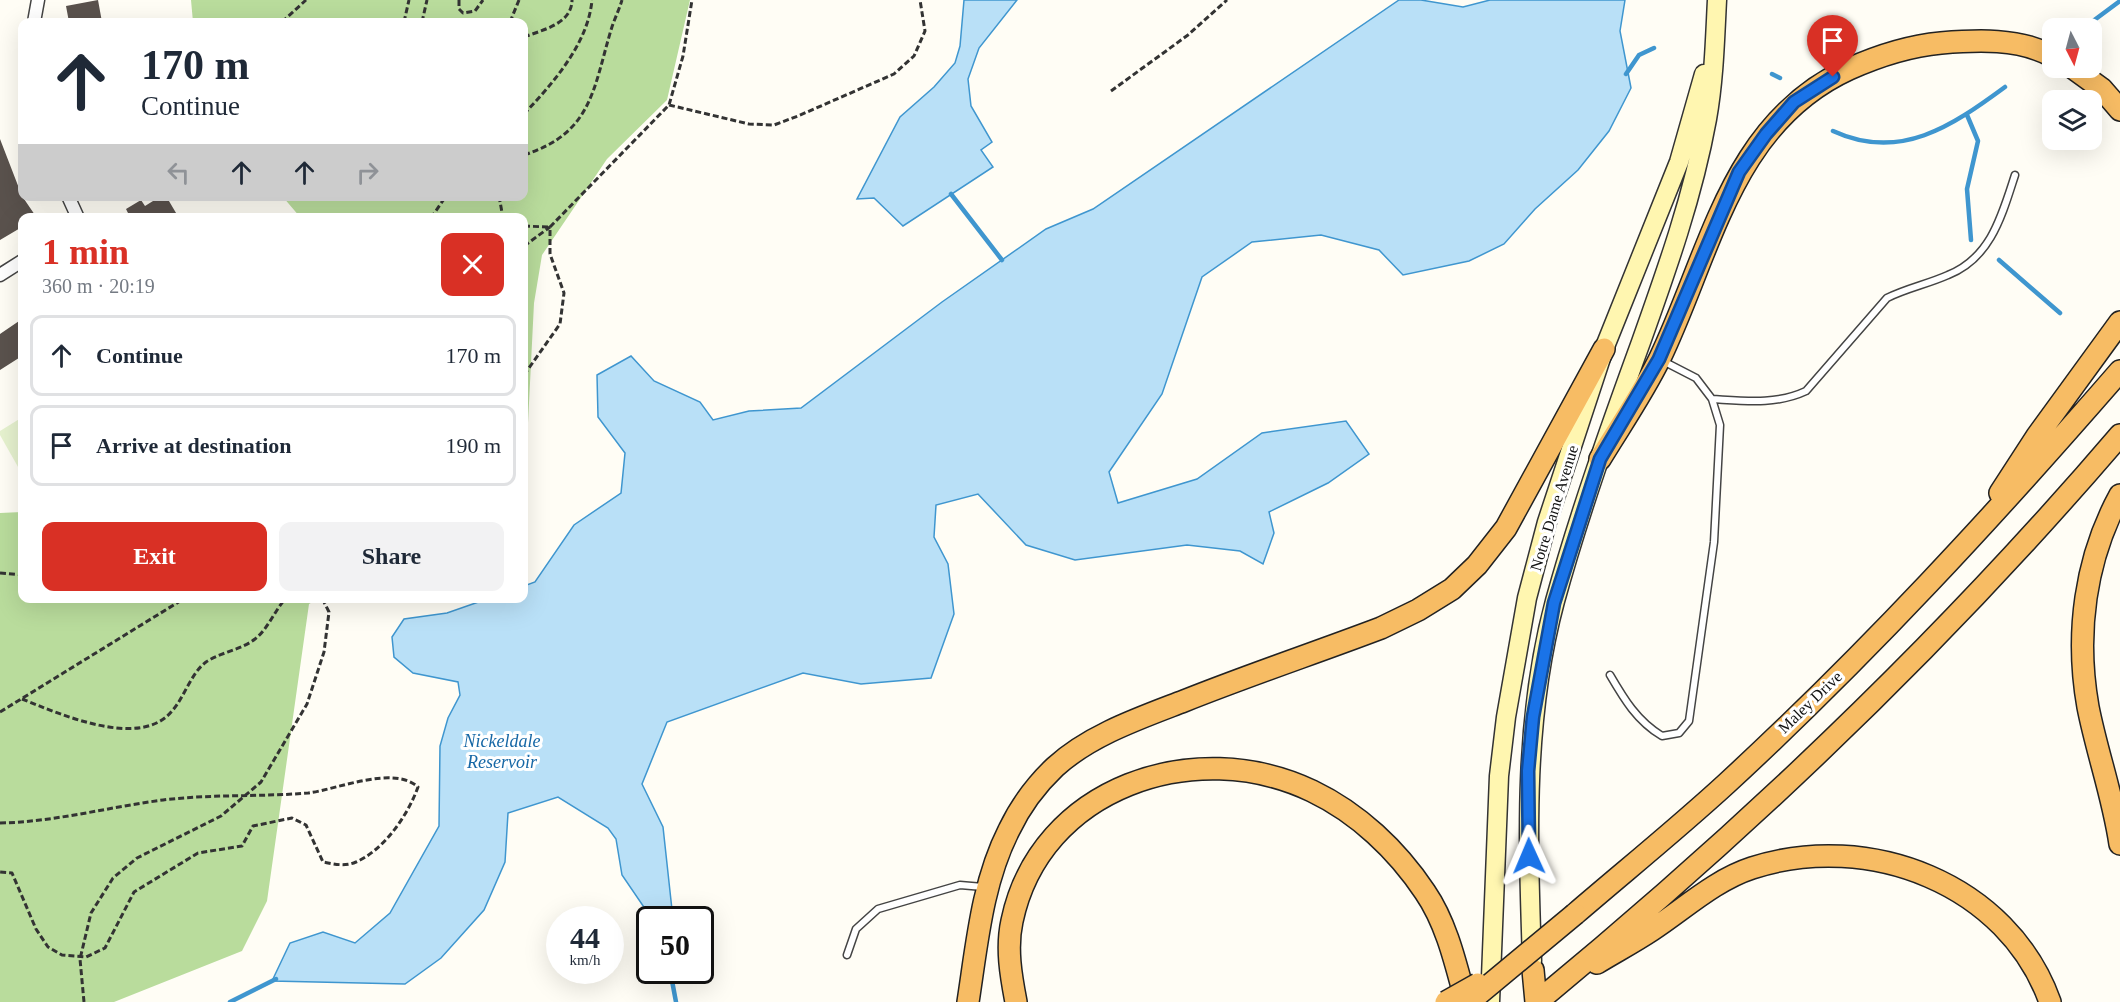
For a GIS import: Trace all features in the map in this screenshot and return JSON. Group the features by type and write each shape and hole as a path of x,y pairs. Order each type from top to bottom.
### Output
{"highway":[{"path":"1600,459 1659,359 1739,172 1766,134 1794,102 1833,77 1873,58 1925,45 1976,40 2042,51"},
{"path":"2087,78 2102,89 2120,110"},
{"path":"1965,547 2037,436 2120,322"},
{"path":"968,1002 987,887 1009,828 1031,793 1056,766 1086,745 1145,716 1381,628 1418,610 1452,589 1478,565 1506,528 1604,349"},
{"name":"Maley Drive","path":"1468,1002 1524,966 1575,914 1726,784 1965,547 2120,371"},
{"path":"1446,1002 1524,966 1535,1002 1555,987 1771,798 1868,706 1955,619 2120,435"},
{"path":"2120,495 2098,545 2086,587 2082,623 2083,666 2088,707 2107,777 2120,844"},
{"path":"1016,1002 1009,956 1011,922 1028,875 1050,842 1082,810 1123,786 1151,775 1186,769 1248,772 1310,789 1338,804 1363,823 1388,846 1427,894 1451,950 1468,1002"},
{"path":"1555,987 1651,932 1734,876 1752,868 1783,861 1848,856 1892,863 1924,873 1953,886 1982,906 2007,928 2026,953 2050,1002"}],"main road":[{"name":"Notre Dame Avenue","path":"1524,966 1528,771 1533,717 1554,603 1600,459 1674,248 1693,183 1708,117 1717,0"},
{"name":"Notre Dame Avenue","path":"1490,1002 1494,837 1506,717 1527,598 1545,533 1604,349 1679,162 1715,35"}],"street":[{"path":"35,18 38,0"},
{"path":"0,275 18,264"}],"lane":[{"path":"1712,399 1755,402 1788,400 1806,391 1887,298 1906,289 1949,275 1981,253 1999,222 2015,174"},
{"path":"1610,675 1628,706 1648,727 1662,736 1679,733 1689,721 1703,606 1714,542 1720,425 1712,399 1696,378 1659,359"},
{"path":"848,955 856,929 878,909 960,885 987,887"}],"path":[{"path":"286,18 306,0"},
{"path":"405,18 409,0"},
{"path":"423,18 427,0"},
{"path":"459,0 459,9 464,13 475,11 483,0"},
{"path":"512,18 519,0"},
{"path":"528,35 564,20 572,8 572,0"},
{"path":"528,109 581,40 591,20 592,0"},
{"path":"528,154 544,149 572,128 592,99 622,0"},
{"path":"528,243 550,227 669,105 683,56 692,0"},
{"path":"669,105 748,124 774,125 798,116 894,74 914,56 925,31 920,0"},
{"path":"1111,92 1188,35 1227,0"},
{"path":"528,226 550,227"},
{"path":"528,369 560,324 564,293 550,254 550,227"},
{"path":"0,573 18,575"},
{"path":"0,712 177,603"},
{"path":"22,699 78,720 127,730 146,729 171,713 205,663 246,645 258,637 282,603"},
{"path":"84,1002 80,956 91,913 113,878 137,858 221,816 261,782 307,704 324,652 330,612 325,603"},
{"path":"0,823 165,800 334,789 378,777 410,780 418,787 408,810 392,831 375,849 355,863 340,866 323,862 306,825 292,818 266,821 253,826 242,846 198,853 134,892 105,948 86,957 62,955 48,947 36,929 12,873 0,872"}],"green space":[{"path":"191,0 690,0 667,100 607,159 542,255 534,303 528,423 528,213 297,213 286,201 528,201 528,18 193,18"},
{"path":"18,420 18,467 0,435 0,431"},
{"path":"18,512 18,603 311,603 267,901 242,951 114,1002 0,1002 0,513"}],"water":[{"path":"964,0 1017,0 979,48 968,79 971,106 992,142 981,150 993,167 903,226 874,198 857,199 900,117 934,87 955,63 960,46"},
{"name":"Nickeldale Reservoir","path":"1399,0 1421,0 1463,7 1490,0 1625,0 1620,31 1631,88 1609,131 1578,170 1535,209 1504,244 1469,261 1403,275 1379,250 1321,235 1252,242 1202,277 1162,394 1109,472 1118,503 1197,479 1262,433 1346,421 1369,454 1328,483 1269,512 1274,533 1263,564 1240,551 1187,545 1075,560 1026,545 978,494 936,505 934,537 948,564 954,614 931,678 861,684 803,673 667,722 642,784 663,827 672,906 643,906 622,875 616,839 608,828 558,797 508,813 505,862 484,910 441,958 405,984 272,981 290,943 323,932 355,943 390,913 439,826 440,746 448,718 460,695 458,682 413,673 394,657 392,637 404,619 447,613 476,603 528,603 528,585 535,582 574,525 621,493 625,453 598,417 597,375 631,356 654,381 700,402 713,420 749,411 801,408 942,302 1046,229 1093,209"}],"building":[{"path":"98,0 101,18 68,18 66,6"},
{"path":"0,139 18,186 18,201 25,201 34,213 18,213 18,229 0,240"},
{"path":"139,201 145,206 153,201 169,201 176,213 128,213 126,209"},
{"path":"18,322 18,359 0,370 0,334"}],"waterway":[{"path":"2097,18 2120,1"},
{"path":"1626,74 1639,55 1654,48"},
{"path":"1772,74 1780,78"},
{"path":"1833,131 1857,140 1881,143 1903,141 1945,126 2005,87"},
{"path":"1967,115 1978,141 1967,189 1971,240"},
{"path":"951,194 1002,260"},
{"path":"1999,260 2060,313"},
{"path":"230,1002 276,979"},
{"path":"673,984 676,1002"}],"route":[{"path":"1529,856 1528,771 1533,717 1554,603 1600,459 1659,359 1739,172 1766,134 1794,102 1833,77"}]}
